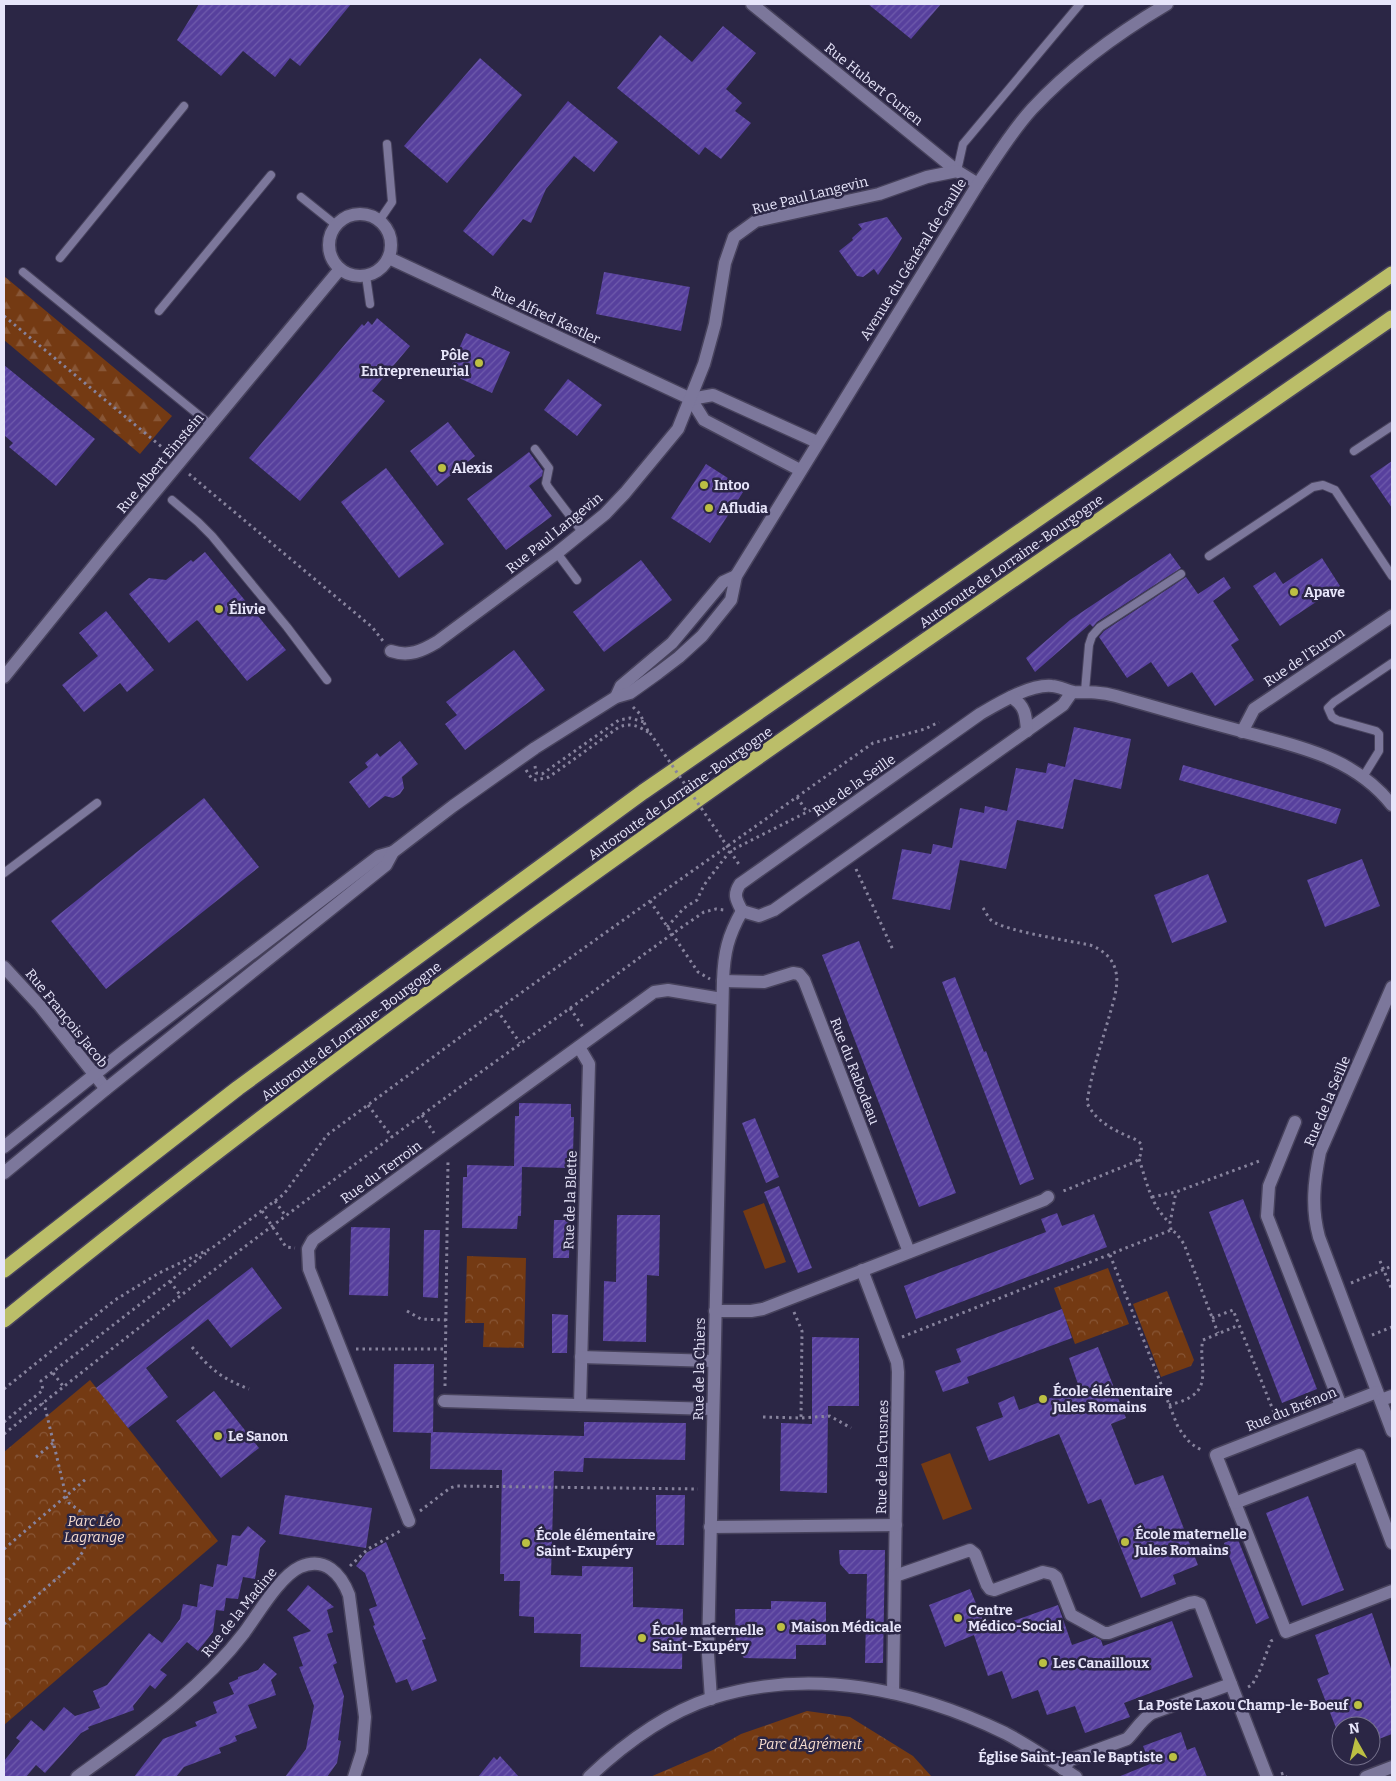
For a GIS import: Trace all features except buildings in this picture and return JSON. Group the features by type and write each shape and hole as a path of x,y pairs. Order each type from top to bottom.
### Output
{"highway":[{"name":"Autoroute de Lorraine-Bourgogne","path":"4,1270 238,1088 643,792 1392,274"},
{"name":"Autoroute de Lorraine-Bourgogne","path":"4,1320 60,1274 294,1093 555,902 963,613 1392,318"}],"street":[{"name":"Rue Hubert Curien","path":"752,4 957,171 978,184"},
{"name":"Avenue du Général de Gaulle","path":"393,852 453,806 519,760 616,697 621,686 672,643 723,582 736,576 978,184 1016,130 1032,110 1083,61 1111,39 1168,4"},
{"name":"Rue Paul Langevin","path":"391,651 399,654 412,654 424,650 437,642 583,533 625,493 678,429 700,376 715,324 725,263 734,237 756,221 880,194 926,177 957,171"},
{"path":"357,214 365,214 380,221 390,237 391,247 388,258 379,269 366,276 356,276 340,270 330,256 328,248 331,232 336,225 349,216 357,214"},
{"name":"Rue Alfred Kastler","path":"388,258 690,399"},
{"name":"Rue Albert Einstein","path":"4,677 110,546 340,270"},
{"path":"800,470 704,420 690,399 713,395 817,442"},
{"name":"Rue de l'Euron","path":"1242,732 1254,709 1392,616"},
{"name":"Rue de la Seille","path":"742,911 735,895 740,884 980,714 1028,690 1052,686 1116,696 1330,757 1346,765 1374,785 1392,805"},
{"path":"722,999 724,955 731,930 742,911 759,916 766,914 1063,705 1079,691"},
{"path":"1011,697 1023,706 1027,730"},
{"path":"4,1147 94,1075 379,856 393,852"},
{"path":"4,1173 386,865 393,852"},
{"name":"Rue François Jacob","path":"4,967 40,1006 106,1089"},
{"name":"Rue du Rabodeau","path":"723,981 764,982 793,972 799,974 804,980 909,1252"},
{"name":"Rue de la Seille","path":"1392,986 1320,1152 1314,1178 1316,1224 1358,1341 1383,1396 1392,1431"},
{"name":"Rue du Terroin","path":"308,1254 313,1240 654,992 659,990 722,999"},
{"name":"Rue de la Chiers","path":"711,1699 708,1654 722,999"},
{"name":"Rue de la Blette","path":"578,1047 589,1064 580,1405"},
{"path":"1295,1122 1269,1186 1267,1216 1341,1406"},
{"path":"715,1311 764,1309 1048,1197"},
{"path":"308,1254 309,1269 409,1521"},
{"name":"Rue de la Crusnes","path":"710,1527 896,1525 897,1362 862,1270"},
{"path":"581,1358 714,1361"},
{"name":"Rue du Brénon","path":"1216,1455 1341,1406 1383,1396"},
{"path":"444,1402 713,1409"},
{"path":"1216,1455 1286,1632 1392,1591"},
{"path":"1235,1503 1358,1455 1392,1543"},
{"path":"893,1693 896,1525"},
{"path":"895,1576 970,1550 975,1554 987,1586 990,1589 994,1590 1043,1572 1052,1574 1056,1577 1071,1615 1104,1633 1109,1633 1195,1602 1200,1604 1267,1777"},
{"name":"Rue de la Madine","path":"77,1777 196,1686 243,1634 291,1572 311,1564 320,1564 339,1576"},
{"path":"339,1576 349,1596 366,1717 362,1752 354,1777"},
{"path":"589,1777 620,1750 648,1730 711,1699 769,1686 803,1683 839,1684 893,1693 963,1715 1006,1734 1076,1777"},
{"path":"1064,1769 1070,1760 1127,1739 1144,1719 1152,1713 1233,1688"},
{"path":"1366,1777 1392,1767"}],"lane":[{"path":"957,171 963,144 1080,4"},
{"path":"60,258 184,106"},
{"path":"380,221 392,202 387,144"},
{"path":"159,310 271,174"},
{"path":"301,197 336,225"},
{"path":"23,272 211,425"},
{"path":"366,276 370,304"},
{"path":"1354,451 1392,426"},
{"path":"535,449 549,468 546,483 548,487 583,533"},
{"path":"1210,556 1314,487 1323,484 1335,490 1392,576"},
{"path":"172,500 212,536 287,627 327,680"},
{"path":"557,553 577,580"},
{"path":"1079,691 1092,636 1100,627 1181,574"},
{"path":"1363,777 1380,751 1379,734 1376,731 1337,720 1332,717 1328,708 1392,663"},
{"path":"4,873 97,803"}],"path":[{"path":"4,316 181,462 190,475 372,627 391,651"},
{"path":"636,708 650,733 736,860"},
{"path":"536,764 534,767 536,774 542,774 619,720 630,718 644,722"},
{"path":"49,1397 43,1390 41,1381 284,1194 327,1135 497,1010 873,743 925,728 944,719"},
{"path":"519,760 532,779 541,780 549,777 619,727 631,724 650,733"},
{"path":"667,927 684,908 697,900 704,885 730,851 807,812 845,789"},
{"path":"797,797 807,812"},
{"path":"850,856 893,950"},
{"path":"650,901 698,972 705,978 723,981"},
{"path":"983,908 991,920 998,923 1016,929 1090,945 1100,949 1112,962 1116,976 1113,1004 1087,1103 1094,1116 1141,1144 1142,1149 1139,1159 1152,1196 1160,1214 1170,1223"},
{"path":"4,1434 63,1386 285,1215 672,934 704,912 716,909 742,911"},
{"path":"570,1008 591,1037"},
{"path":"497,1010 520,1043"},
{"path":"368,1106 392,1137"},
{"path":"422,1115 448,1152 444,1402"},
{"path":"1152,1196 1176,1192 1242,1168 1285,1148"},
{"path":"1048,1197 1139,1159"},
{"path":"1171,1230 1170,1223 1176,1192"},
{"path":"275,1201 285,1215"},
{"path":"262,1211 286,1247 308,1254"},
{"path":"890,1342 1171,1230"},
{"path":"1171,1230 1176,1233 1184,1244 1218,1333"},
{"path":"4,1389 115,1300 159,1273 212,1248"},
{"path":"1110,1255 1178,1427 1195,1447 1216,1455"},
{"path":"1380,1262 1392,1290"},
{"path":"1357,1280 1392,1266"},
{"path":"170,1281 180,1295"},
{"path":"789,1299 802,1332 801,1418"},
{"path":"1212,1318 1233,1310 1281,1430"},
{"path":"407,1311 421,1319 446,1320"},
{"path":"1169,1405 1192,1396 1199,1389 1203,1380 1201,1354 1203,1340 1238,1325"},
{"path":"1358,1341 1392,1327"},
{"path":"192,1347 208,1367 232,1383 248,1390"},
{"path":"341,1348 445,1349"},
{"path":"52,1372 63,1386"},
{"path":"4,1422 43,1390"},
{"path":"4,1624 75,1563 84,1550 87,1538 87,1525 80,1511 69,1503 66,1496 45,1407 42,1403"},
{"path":"763,1417 801,1418 830,1416 851,1428"},
{"path":"36,1457 53,1443"},
{"path":"4,1549 86,1479"},
{"path":"339,1576 368,1549 401,1530 409,1521 450,1488 456,1486 711,1489"},
{"path":"1233,1688 1252,1685 1271,1641 1286,1632"}],"green space":[{"path":"4,276 172,416 140,454 4,340"},
{"path":"764,1203 786,1262 765,1269 743,1211"},
{"path":"467,1256 526,1258 524,1348 483,1347 484,1323 465,1323"},
{"path":"1108,1268 1129,1324 1075,1344 1054,1288"},
{"path":"1167,1291 1194,1360 1191,1366 1161,1377 1133,1304"},
{"name":"Parc Léo Lagrange","path":"90,1380 218,1541 4,1725 4,1452"},
{"path":"950,1453 972,1509 943,1520 921,1464"},
{"name":"Parc d'Agrément","path":"807,1711 850,1717 913,1756 932,1777 650,1777 713,1750 741,1734"}],"place":[{"name":"Pôle Entrepreneurial","path":"479,363"},
{"name":"Alexis","path":"442,468"},
{"name":"Intoo","path":"704,485"},
{"name":"Afludia","path":"709,508"},
{"name":"Apave","path":"1294,592"},
{"name":"Élivie","path":"219,609"},
{"name":"École élémentaire Jules Romains","path":"1043,1399"},
{"name":"Le Sanon","path":"218,1436"},
{"name":"École maternelle Jules Romains","path":"1125,1542"},
{"name":"École élémentaire Saint-Exupéry","path":"526,1543"},
{"name":"Centre Médico-Social","path":"958,1618"},
{"name":"Maison Médicale","path":"781,1627"},
{"name":"École maternelle Saint-Exupéry","path":"642,1638"},
{"name":"Les Canailloux","path":"1043,1663"},
{"name":"La Poste Laxou Champ-le-Boeuf","path":"1358,1705"},
{"name":"Église Saint-Jean le Baptiste","path":"1173,1757"}]}
